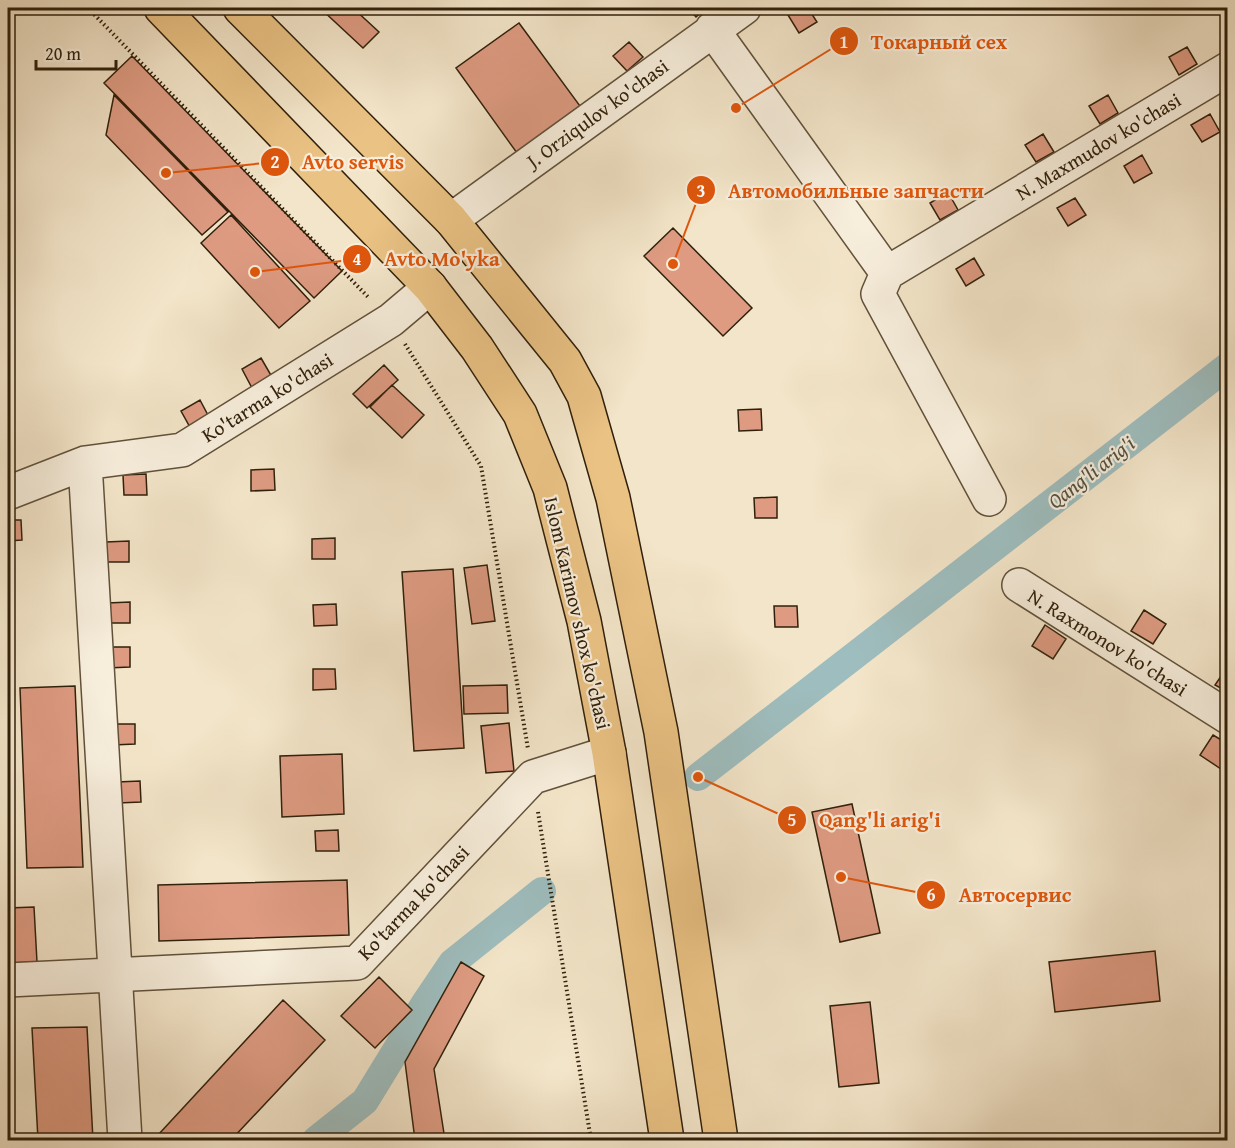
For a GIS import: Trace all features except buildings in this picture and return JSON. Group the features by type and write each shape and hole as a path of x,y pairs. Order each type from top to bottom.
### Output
{"main road":[{"name":"Islom Karimov shox ko'chasi","path":"161,8 430,287 477,348 520,414 550,488 584,621 609,753 666,1132"},
{"path":"240,8 451,220 566,361 584,396 614,498 660,732 719,1131"},
{"path":"666,1132 664,1111 669,1100 678,1092 690,1090 702,1092 711,1099 719,1131"}],"street":[{"name":"J. Orziqulov ko'chasi","path":"451,220 744,8"},
{"path":"712,29 887,273 878,294 988,499"},
{"name":"N. Maxmudov ko'chasi","path":"887,273 1227,69"},
{"name":"Ko'tarma ko'chasi","path":"8,494 85,463 182,450 391,320 430,287"},
{"path":"85,463 124,1140"},
{"name":"N. Raxmonov ko'chasi","path":"1020,585 1227,717"},
{"name":"Ko'tarma ko'chasi","path":"8,980 357,963 533,777 609,753"}],"path":[{"path":"88,8 391,320 481,465 591,1140"}],"waterway":[{"name":"Qang'li arig'i","path":"698,777 1228,366"},
{"name":"Qang'li arig'i","path":"316,1140 365,1101 452,963 542,891"}],"place":[{"name":"Токарный сех","path":"736,108"},
{"name":"Avto servis","path":"166,173"},
{"name":"Автомобильные запчасти","path":"673,264"},
{"name":"Avto Mo'yka","path":"255,272"},
{"name":"Qang'li arig'i","path":"698,777"},
{"name":"Автосервис","path":"841,877"}]}
